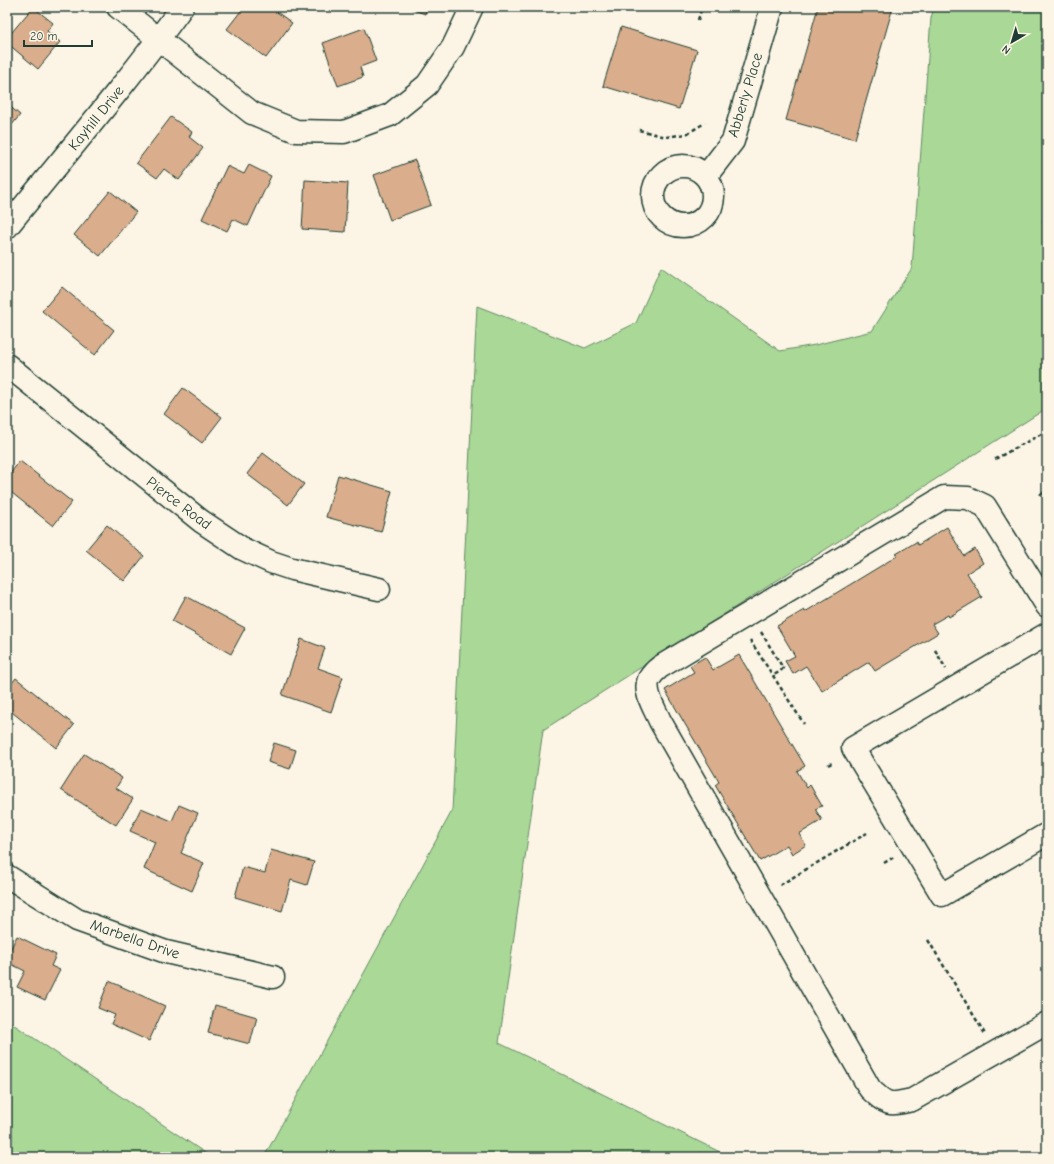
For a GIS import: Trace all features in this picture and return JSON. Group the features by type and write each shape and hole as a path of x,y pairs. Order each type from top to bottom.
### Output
{"street":[{"path":"118,7 252,113 296,132 344,132 390,114 427,85 453,47 472,7"},
{"name":"Kayhill Drive","path":"7,226 112,99 182,7"},
{"name":"Abberly Place","path":"706,176 733,141 772,7"},
{"name":"Pierce Road","path":"7,365 200,521 243,549 270,562 292,569 379,589"},
{"path":"1047,606 985,506 968,498 944,497 660,667 650,678 647,686 650,700 660,721 870,1089 880,1098 892,1105 912,1100 1047,1023"},
{"path":"1047,634 853,748 942,895 1047,834"},
{"name":"Marbella Drive","path":"7,876 52,905 84,922 166,952 273,977"}],"path":[{"path":"698,20 702,7"},
{"path":"639,130 666,136 686,134 705,123"},
{"path":"995,459 1047,431"},
{"path":"1040,495 1047,489"},
{"path":"738,620 804,724"},
{"path":"761,631 783,668 780,672 773,675"},
{"path":"755,888 769,880 779,885 867,833"},
{"path":"928,940 996,1052"}],"green space":[{"path":"934,7 1047,7 1047,206 1042,222 1047,223 1047,408 543,730 499,1043 730,1157 264,1157 452,811 477,306 585,348 636,323 661,267 780,351 815,345 872,331 912,268 931,18"},
{"path":"7,1020 211,1157 7,1157"}],"building":[{"path":"33,7 53,23 47,31 60,42 38,69 7,43 7,38"},
{"path":"244,7 270,7 292,23 266,58 227,29"},
{"path":"407,7 427,7 425,14"},
{"path":"818,7 893,7 855,139 786,120"},
{"path":"621,27 697,50 679,109 603,86"},
{"path":"364,28 376,61 360,67 363,77 338,86 323,43"},
{"path":"7,104 20,115 7,131"},
{"path":"171,117 192,132 189,137 203,148 179,180 164,169 157,178 136,163"},
{"path":"415,160 431,205 390,220 374,175"},
{"path":"249,165 271,176 248,226 233,219 227,231 202,219 227,166 244,174"},
{"path":"305,180 348,183 345,232 302,229"},
{"path":"110,191 136,212 100,256 74,235"},
{"path":"62,287 114,330 95,355 42,311"},
{"path":"183,388 222,417 202,443 164,414"},
{"path":"263,453 304,484 288,505 247,474"},
{"path":"20,461 72,502 53,526 7,489 7,477"},
{"path":"338,475 392,491 381,532 326,517"},
{"path":"107,525 144,556 124,581 86,550"},
{"path":"947,527 964,556 975,549 983,563 967,573 982,597 949,617 948,615 932,624 938,633 875,671 869,662 822,691 806,666 793,674 785,661 795,656 777,626 804,610 805,612 897,556 896,554 916,542 918,545"},
{"path":"186,596 245,628 231,654 172,621"},
{"path":"301,639 325,648 318,668 343,677 331,712 282,695"},
{"path":"739,655 805,766 797,771 807,788 810,785 822,806 815,809 822,820 799,834 806,845 792,854 787,845 760,861 715,785 719,782 665,690 694,672 690,666 705,657 713,670"},
{"path":"16,678 74,725 56,748 7,708 7,689"},
{"path":"274,743 296,750 290,769 268,762"},
{"path":"84,754 122,778 116,788 133,799 116,825 61,790"},
{"path":"179,805 198,813 181,853 204,863 192,891 144,869 155,842 130,831 141,808 172,821"},
{"path":"271,850 314,862 307,885 291,880 282,911 235,897 243,867 265,873"},
{"path":"17,936 56,955 51,966 60,970 45,1000 17,987 25,971 7,962 7,956"},
{"path":"109,981 165,1006 149,1041 111,1024 115,1015 98,1008"},
{"path":"215,1005 257,1017 250,1044 208,1033"}]}
